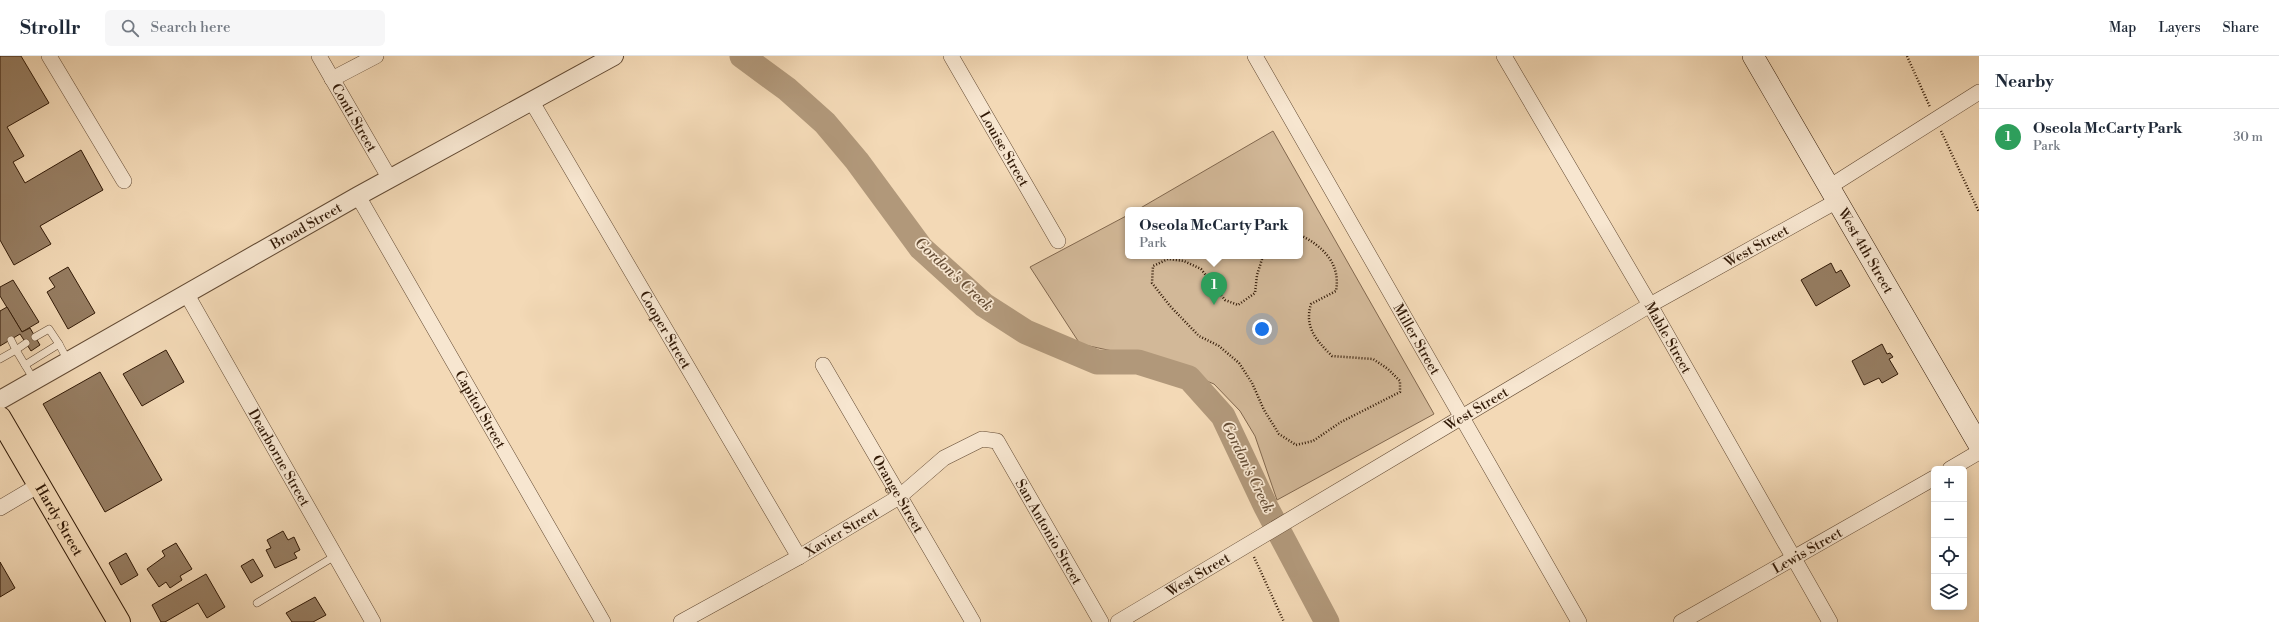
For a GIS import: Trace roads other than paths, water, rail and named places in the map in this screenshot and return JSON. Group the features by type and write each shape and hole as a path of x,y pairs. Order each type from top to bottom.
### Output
{"main road":[{"name":"West 4th Street","path":"1753,56 1979,445"},
{"name":"Hardy Street","path":"0,418 119,622"}],"street":[{"path":"49,56 124,182"},
{"name":"Conti Street","path":"319,56 390,179"},
{"path":"332,79 376,56"},
{"name":"Broad Street","path":"0,400 358,196 614,56"},
{"name":"Louise Street","path":"951,56 1058,241"},
{"name":"Miller Street","path":"1255,56 1579,622"},
{"name":"Mable Street","path":"1504,56 1650,305 1830,622"},
{"name":"West Street","path":"1118,622 1252,541 1308,510 1462,418 1833,194 1935,118 1979,92"},
{"name":"Cooper Street","path":"532,102 800,557"},
{"name":"Capitol Street","path":"358,196 603,622"},
{"name":"Dearborne Street","path":"186,293 373,622"},
{"name":"Orange Street","path":"823,365 973,622"},
{"name":"Xavier Street","path":"681,622 800,557 899,497 944,458 982,440 997,441"},
{"name":"San Antonio Street","path":"997,441 1101,622"},
{"path":"1955,466 1979,452"},
{"name":"Lewis Street","path":"1681,622 1794,560 1931,480"},
{"path":"0,508 39,485"}],"lane":[{"path":"35,337 49,329 68,361"},
{"path":"11,340 34,381"},
{"path":"0,359 26,343"},
{"path":"25,365 59,344"},
{"path":"257,603 335,556"}],"waterway":[{"name":"Gordon's Creek","path":"742,56 787,89 825,123 857,161 921,248 984,305 1026,332 1097,362 1138,362 1189,378 1223,416 1266,507 1327,622"}],"place":[{"name":"Oseola McCarty Park","path":"1214,305"}]}
